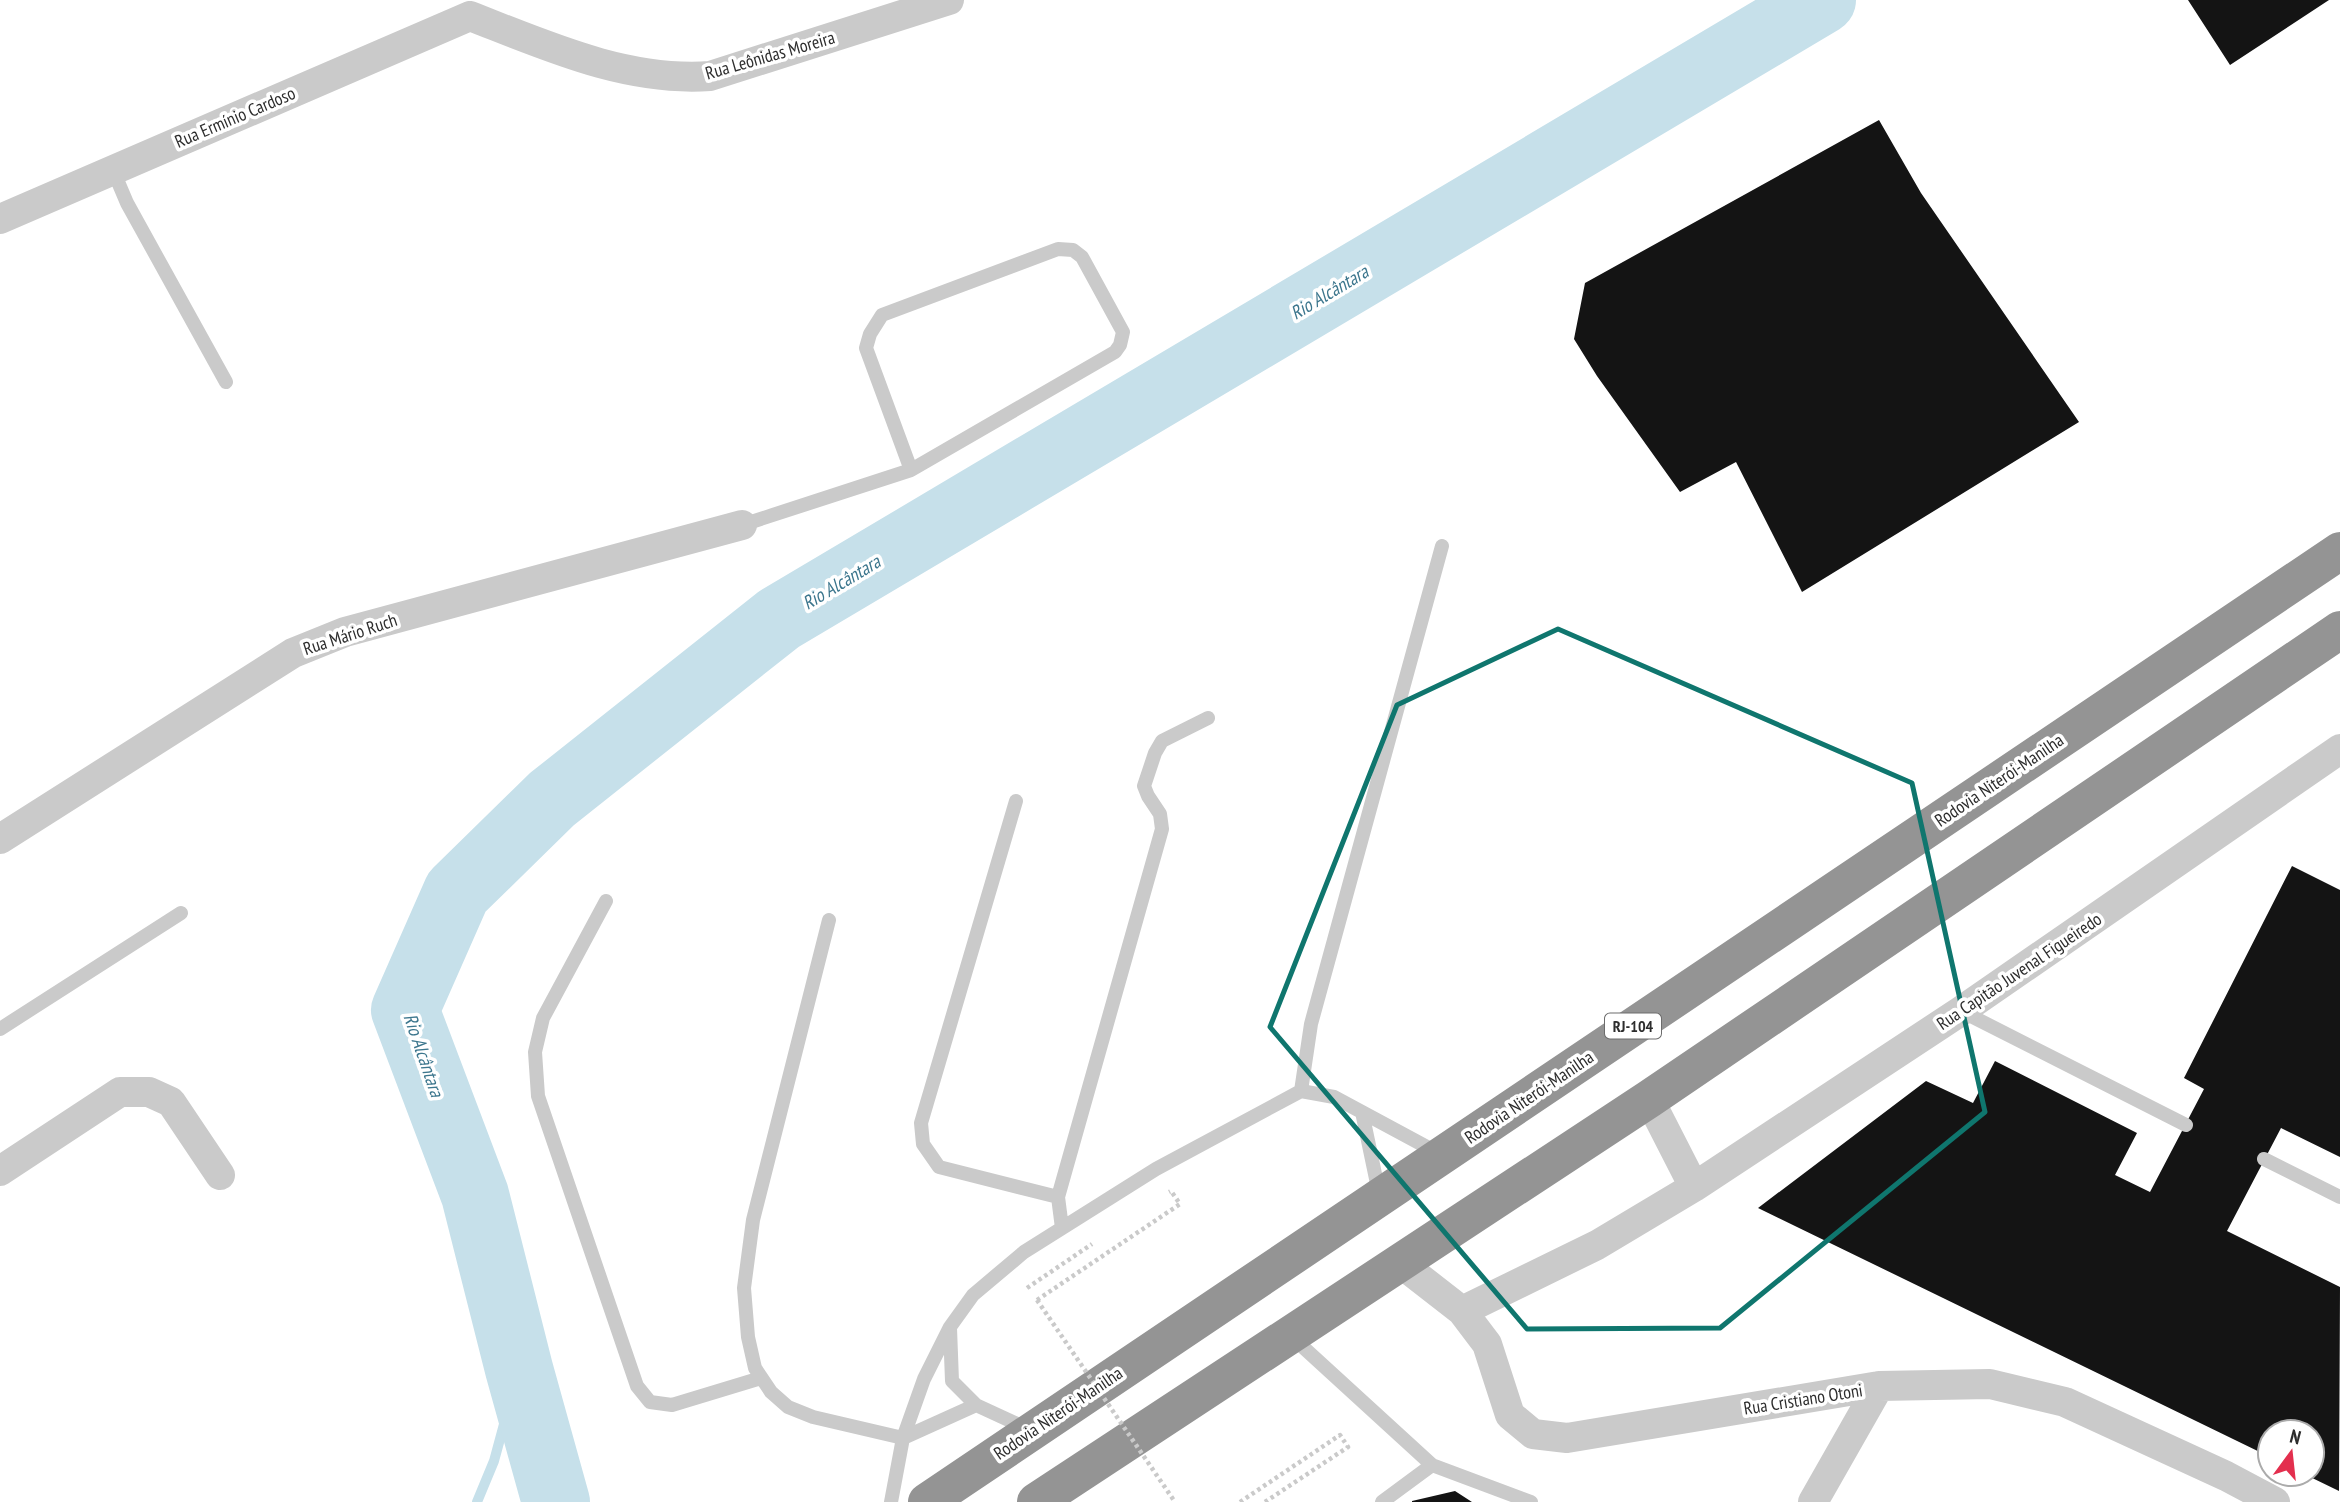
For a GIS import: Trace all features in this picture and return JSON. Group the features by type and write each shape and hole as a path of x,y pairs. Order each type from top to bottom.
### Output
{"highway":[{"name":"Rodovia Niterói-Manilha","path":"927,1502 2340,551"},
{"path":"1046,1500 1289,1335 1649,1099 2340,630"}],"street":[{"name":"Rua Leônidas Moreira","path":"473,8 572,55 623,69 688,77 710,76 949,0"},
{"name":"Rua Ermínio Cardoso","path":"0,219 473,8"},
{"name":"Rua Mário Ruch","path":"0,839 293,653 320,640 742,525"},
{"name":"Rua Capitão Juvenal Figueiredo","path":"1462,1311 1597,1245 1694,1187 1961,1011 2340,750"},
{"path":"0,1171 120,1092 149,1092 171,1102 220,1175"},
{"path":"1649,1099 1694,1187"},
{"name":"Rua Cristiano Otoni","path":"1399,1262 1462,1311 1487,1344 1510,1415 1533,1434 1567,1438 1879,1386 1990,1384 2065,1402 2226,1476 2272,1501"},
{"path":"1813,1502 1879,1386"}],"lane":[{"path":"113,170 127,203 226,382"},
{"path":"742,525 911,470 1115,352 1123,332 1082,257 1073,250 1058,249 882,315 870,334 866,348 911,470"},
{"path":"1301,1091 1311,1024 1442,546"},
{"path":"1062,1228 1058,1197 1162,829 1160,814 1147,796 1144,786 1148,771 1162,741 1208,718"},
{"path":"1016,801 921,1123 923,1144 939,1167 1058,1197"},
{"path":"606,901 544,1018 535,1052 538,1096 636,1386 650,1402 672,1405 761,1378"},
{"path":"0,1029 181,914"},
{"path":"829,920 751,1233 744,1288 748,1337 755,1368 771,1392 788,1407 813,1417 903,1438 976,1405"},
{"path":"1961,1011 2186,1125"},
{"path":"891,1502 903,1438 924,1379 950,1327 973,1296 1024,1252 1062,1228 1156,1169 1301,1091 1334,1097 1442,1155"},
{"path":"1362,1112 1380,1197"},
{"path":"2264,1159 2340,1197"},
{"path":"950,1327 952,1381 976,1405 1032,1431"},
{"path":"1289,1335 1432,1465 1531,1502"},
{"path":"1382,1502 1432,1465"}],"path":[{"path":"1160,1199 1171,1191 1180,1204 1037,1300 1175,1502"},
{"path":"1026,1289 1093,1244"},
{"path":"1240,1502 1340,1435 1348,1447 1265,1502"}],"highlighted area":[{"path":"1558,629 1912,783 1985,1112 1720,1328 1527,1329 1270,1027 1397,705"}],"building":[{"path":"2188,0 2329,0 2230,65"},
{"path":"1879,120 1921,193 2079,422 1802,592 1736,462 1680,492 1597,376 1574,339 1585,283"},
{"path":"2292,866 2340,890 2340,1157 2281,1128 2227,1231 2340,1287 2339,1491 2326,1485 2326,1418 2256,1418 2256,1450 1758,1208 1926,1081 1973,1103 1995,1061 2137,1133 2115,1175 2150,1192 2204,1089 2184,1078"},
{"path":"1455,1491 1472,1502 1412,1502 1412,1501"}],"waterway":[{"name":"Rio Alcântara","path":"556,1502 475,1195 405,1010 457,892 552,799 779,619 1822,0"},
{"path":"477,1502 494,1461 519,1369"}]}
